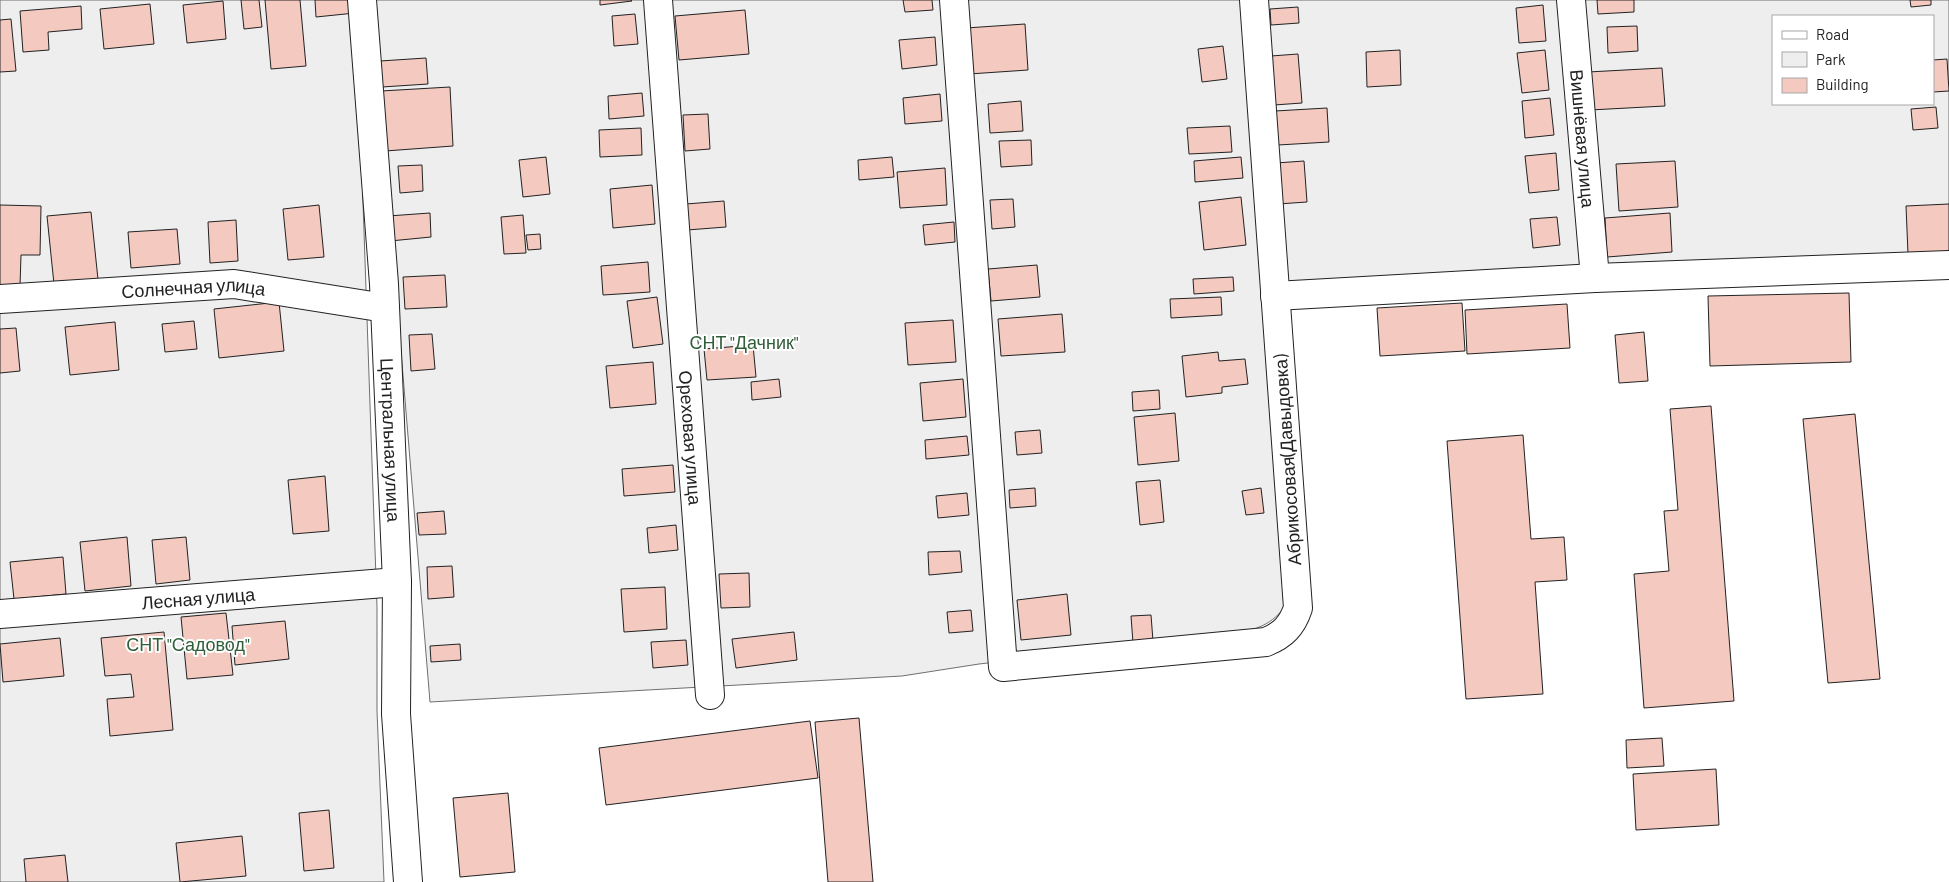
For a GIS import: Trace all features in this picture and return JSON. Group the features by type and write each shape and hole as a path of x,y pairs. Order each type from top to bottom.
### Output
{"street":[{"name":"Центральная улица","path":"362,0 385,308 397,582 396,714 408,882"},
{"name":"Ореховая улица","path":"658,0 710,695"},
{"name":"Абрикосовая(Давыдовка)","path":"954,0 1003,667 1266,642 1277,638 1287,630 1294,620 1298,608 1254,0"},
{"name":"Вишнёвая улица","path":"1571,0 1595,278"},
{"path":"1275,296 1595,278 1949,265"},
{"name":"Солнечная улица","path":"0,299 234,284 385,308"},
{"name":"Лесная улица","path":"0,614 397,582"}],"green space":[{"name":"СНТ \"Садовод\"","path":"0,0 356,0 377,607 377,711 384,882 0,882"},
{"name":"СНТ \"Дачник\"","path":"372,0 1949,0 1949,255 1263,292 1284,608 1272,620 1260,627 1230,635 979,664 902,676 430,702"}],"building":[{"path":"241,0 259,0 262,27 244,29"},
{"path":"265,0 300,0 306,66 271,69"},
{"path":"315,0 353,0 355,13 316,17"},
{"path":"600,0 631,0 632,1 600,5"},
{"path":"903,0 932,0 933,10 905,12"},
{"path":"1597,0 1634,0 1634,12 1598,14"},
{"path":"1910,0 1931,0 1931,5 1911,7"},
{"path":"223,1 226,39 187,43 183,5"},
{"path":"150,4 154,44 104,49 100,9"},
{"path":"1543,5 1546,41 1519,43 1516,8"},
{"path":"81,6 82,29 48,32 49,50 23,52 20,11"},
{"path":"1298,7 1299,23 1271,25 1270,9"},
{"path":"745,10 749,54 679,60 675,16"},
{"path":"635,14 638,44 614,46 612,16"},
{"path":"11,19 16,71 0,72 0,20"},
{"path":"1025,24 1028,70 969,74 966,28"},
{"path":"1637,26 1638,51 1608,53 1607,27"},
{"path":"935,37 937,65 902,69 899,40"},
{"path":"1223,46 1227,79 1202,82 1198,49"},
{"path":"1400,50 1401,85 1367,87 1366,52"},
{"path":"1545,50 1549,90 1522,93 1517,53"},
{"path":"1298,54 1302,103 1274,105 1271,56"},
{"path":"426,58 428,84 382,87 380,61"},
{"path":"1947,59 1949,91 1934,92 1934,60"},
{"path":"1662,68 1665,106 1590,110 1588,72"},
{"path":"450,87 453,146 385,151 381,91"},
{"path":"642,93 644,116 609,119 608,96"},
{"path":"940,94 942,121 905,124 903,98"},
{"path":"1550,98 1554,135 1525,138 1522,101"},
{"path":"1021,101 1023,131 990,133 988,104"},
{"path":"1936,107 1938,128 1913,130 1911,109"},
{"path":"1327,108 1329,142 1278,145 1275,111"},
{"path":"708,114 710,149 685,151 683,115"},
{"path":"1230,126 1232,152 1189,154 1187,128"},
{"path":"641,128 642,155 600,157 599,130"},
{"path":"1031,140 1032,165 1001,167 999,141"},
{"path":"1556,153 1559,190 1529,193 1525,156"},
{"path":"546,157 550,194 523,197 519,160"},
{"path":"892,157 894,177 859,180 858,160"},
{"path":"1241,157 1243,178 1195,182 1194,161"},
{"path":"1304,161 1307,202 1278,204 1276,163"},
{"path":"1675,161 1678,207 1619,211 1616,164"},
{"path":"422,165 423,191 400,193 398,166"},
{"path":"945,168 947,205 900,208 897,172"},
{"path":"652,185 655,224 613,228 610,189"},
{"path":"1241,197 1246,245 1204,250 1199,202"},
{"path":"1013,199 1015,227 992,229 990,200"},
{"path":"724,201 726,227 687,230 686,204"},
{"path":"1949,204 1949,252 1908,254 1906,206"},
{"path":"0,205 41,206 40,255 21,255 20,286 0,285"},
{"path":"319,205 324,257 288,260 283,209"},
{"path":"91,212 99,289 55,294 47,216"},
{"path":"430,213 431,237 390,241 388,216"},
{"path":"1670,213 1672,252 1607,257 1605,218"},
{"path":"523,215 526,253 504,254 501,217"},
{"path":"1557,217 1560,245 1533,248 1530,219"},
{"path":"236,220 238,261 210,263 208,222"},
{"path":"954,222 955,242 925,245 923,225"},
{"path":"177,229 180,264 131,268 128,232"},
{"path":"540,234 541,249 528,250 526,235"},
{"path":"648,262 650,292 603,295 601,266"},
{"path":"1037,265 1040,297 991,301 988,269"},
{"path":"445,275 447,307 405,309 403,277"},
{"path":"1233,277 1234,291 1194,294 1193,279"},
{"path":"1849,293 1851,362 1710,366 1708,296"},
{"path":"657,297 663,344 633,348 627,301"},
{"path":"1221,297 1222,315 1171,318 1170,299"},
{"path":"279,302 284,351 219,358 214,309"},
{"path":"1462,303 1465,351 1380,356 1377,308"},
{"path":"1567,304 1570,348 1467,354 1465,310"},
{"path":"1062,314 1065,352 1001,356 998,319"},
{"path":"953,320 956,362 908,365 905,323"},
{"path":"194,321 197,349 165,352 162,324"},
{"path":"115,322 119,370 70,375 65,327"},
{"path":"16,328 20,371 0,373 0,329"},
{"path":"1644,332 1648,381 1619,383 1615,335"},
{"path":"432,334 435,369 411,371 409,335"},
{"path":"753,345 756,377 707,380 704,349"},
{"path":"1218,352 1219,361 1245,359 1248,384 1222,387 1222,393 1186,397 1182,356"},
{"path":"653,362 656,404 610,408 606,366"},
{"path":"779,379 781,397 752,400 751,382"},
{"path":"963,379 966,417 923,421 920,383"},
{"path":"1159,390 1160,409 1133,411 1132,392"},
{"path":"1711,406 1734,701 1644,708 1634,574 1669,571 1664,511 1678,510 1670,409"},
{"path":"1175,413 1179,461 1138,465 1134,417"},
{"path":"1855,414 1880,679 1828,683 1803,419"},
{"path":"1040,430 1042,453 1017,455 1015,432"},
{"path":"1523,435 1531,539 1564,537 1567,580 1535,582 1543,694 1466,699 1447,441"},
{"path":"967,436 969,455 926,459 925,440"},
{"path":"673,465 675,492 624,496 622,469"},
{"path":"325,476 329,531 293,534 288,480"},
{"path":"1160,480 1164,522 1140,525 1136,482"},
{"path":"1035,488 1036,506 1010,508 1009,490"},
{"path":"1261,488 1264,513 1246,515 1242,491"},
{"path":"967,493 969,515 938,518 936,496"},
{"path":"444,511 446,534 419,535 417,513"},
{"path":"676,525 678,550 649,553 647,528"},
{"path":"127,537 131,586 85,591 80,542"},
{"path":"186,537 190,580 156,584 152,540"},
{"path":"960,551 962,572 929,575 928,552"},
{"path":"63,557 66,594 14,599 10,562"},
{"path":"452,566 454,597 428,599 427,567"},
{"path":"749,573 750,607 721,608 719,574"},
{"path":"665,587 667,629 624,632 621,589"},
{"path":"1067,594 1071,635 1021,640 1017,600"},
{"path":"971,610 973,631 949,633 947,612"},
{"path":"226,613 233,675 187,679 181,617"},
{"path":"1151,615 1153,641 1133,643 1131,616"},
{"path":"285,621 289,659 235,665 232,626"},
{"path":"164,632 173,730 110,736 107,699 134,697 131,674 105,676 101,638"},
{"path":"794,632 797,660 736,668 732,639"},
{"path":"60,638 64,676 3,682 0,644"},
{"path":"686,640 688,665 653,668 651,642"},
{"path":"460,644 461,660 431,662 430,646"},
{"path":"859,718 873,882 828,882 815,722"},
{"path":"810,721 818,778 606,805 599,748"},
{"path":"1662,738 1664,766 1627,768 1626,740"},
{"path":"1716,769 1719,825 1636,830 1633,774"},
{"path":"508,793 515,872 460,877 453,798"},
{"path":"329,810 334,868 304,871 299,813"},
{"path":"242,836 246,876 180,882 176,843"},
{"path":"65,855 68,882 26,882 24,859"}]}
